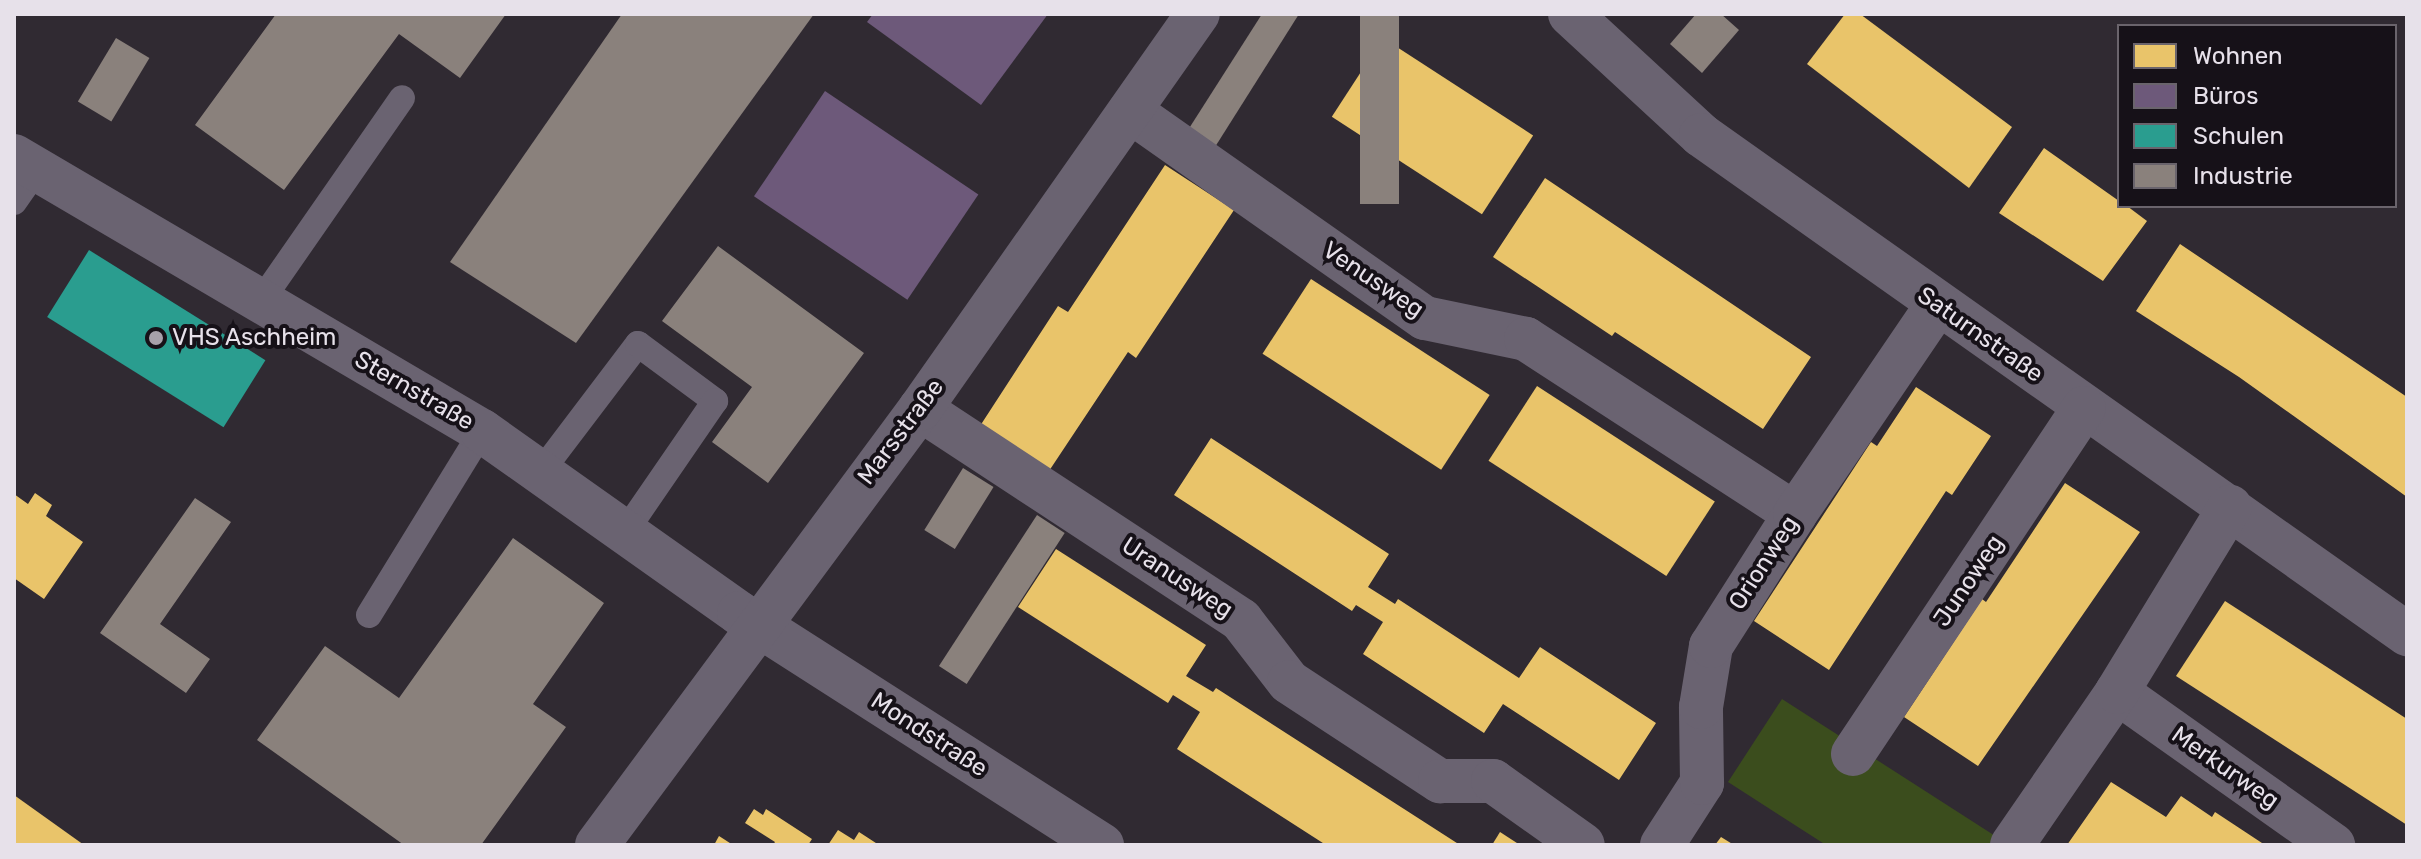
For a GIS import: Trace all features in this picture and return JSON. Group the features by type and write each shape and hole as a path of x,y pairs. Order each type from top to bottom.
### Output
{"street":[{"name":"Marsstraße","path":"597,845 920,409 1198,14"},
{"name":"Saturnstraße","path":"1570,14 1701,135 1937,305 2230,507 2407,634"},
{"name":"Venusweg","path":"1130,111 1425,318 1526,339 1795,514"},
{"name":"Sternstraße","path":"21,176 261,301 482,431 757,625"},
{"name":"Orionweg","path":"1662,845 1702,783 1701,707 1711,646 1795,514 1937,305"},
{"name":"Junoweg","path":"1853,754 2084,408"},
{"name":"Uranusweg","path":"920,409 1241,620 1289,682 1302,691 1440,781 1493,781 1583,845"},
{"path":"2012,845 2117,692 2230,507"},
{"name":"Mondstraße","path":"757,625 1102,845"},
{"name":"Merkurweg","path":"2117,692 2333,845"}],"lane":[{"path":"261,301 402,98"},
{"path":"540,473 638,344 715,401 625,532"},
{"path":"369,615 482,431"}],"green space":[{"path":"1782,699 2003,841 2000,845 1826,845 1728,782"}],"building: Wohnen":[{"path":"1845,14 1860,14 2012,127 1969,188 1807,64"},
{"path":"1383,38 1533,135 1482,214 1332,117"},
{"path":"2044,148 2117,200 2117,208 2130,208 2147,221 2103,281 1999,213"},
{"path":"1165,165 1234,210 1136,358 1128,352 1049,471 980,426 1058,306 1068,312"},
{"path":"1545,178 1811,357 1763,429 1615,332 1612,336 1493,257"},
{"path":"2180,244 2407,397 2407,497 2239,377 2136,311"},
{"path":"1311,279 1490,395 1441,470 1263,354"},
{"path":"1537,386 1715,501 1666,576 1489,461"},
{"path":"1916,387 1991,436 1952,495 1946,491 1829,670 1754,621 1871,442 1877,446"},
{"path":"1211,438 1389,554 1368,587 1395,604 1398,599 1519,678 1540,647 1656,723 1619,780 1503,704 1484,733 1363,654 1383,622 1356,605 1352,611 1174,495"},
{"path":"2065,483 2140,532 1978,766 1904,717 1982,599 1986,602"},
{"path":"35,493 52,505 46,516 83,542 44,599 14,578 14,494 28,504"},
{"path":"1056,549 1206,645 1186,676 1213,692 1216,688 1460,845 1326,845 1177,749 1200,712 1173,695 1168,703 1018,607"},
{"path":"2225,601 2407,719 2407,825 2176,676"},
{"path":"2111,782 2166,817 2181,796 2212,817 2215,812 2265,845 2067,845"},
{"path":"14,795 84,845 14,845"},
{"path":"754,809 763,815 766,809 812,839 808,845 773,845 775,842 745,823"},
{"path":"838,830 854,840 859,832 879,845 828,845"},
{"path":"1500,832 1520,845 1492,845"},
{"path":"719,836 733,845 714,845"},
{"path":"1721,837 1734,845 1715,845"}],"building: Büros":[{"path":"873,14 1048,14 981,105 867,22"},
{"path":"825,91 978,194 907,300 754,196"}],"building: Schulen":[{"name":"VHS Aschheim","path":"89,250 265,360 224,427 47,317"}],"building: Industrie":[{"path":"276,14 506,14 460,78 399,34 284,190 195,125"},
{"path":"622,14 814,14 576,343 450,262"},
{"path":"1262,14 1299,14 1215,147 1188,130"},
{"path":"1360,14 1399,14 1399,204 1360,204"},
{"path":"1696,14 1721,14 1739,30 1702,73 1670,44"},
{"path":"116,38 149,58 111,122 78,101"},
{"path":"718,246 864,353 768,483 712,442 752,387 662,321"},
{"path":"963,468 994,487 955,549 924,530"},
{"path":"195,498 231,522 160,624 210,659 186,693 100,633"},
{"path":"1037,515 1065,533 967,684 939,666"},
{"path":"513,538 604,603 533,704 566,727 481,845 404,845 257,740 325,646 399,698"}],"place":[{"name":"VHS Aschheim","path":"156,338"}]}
